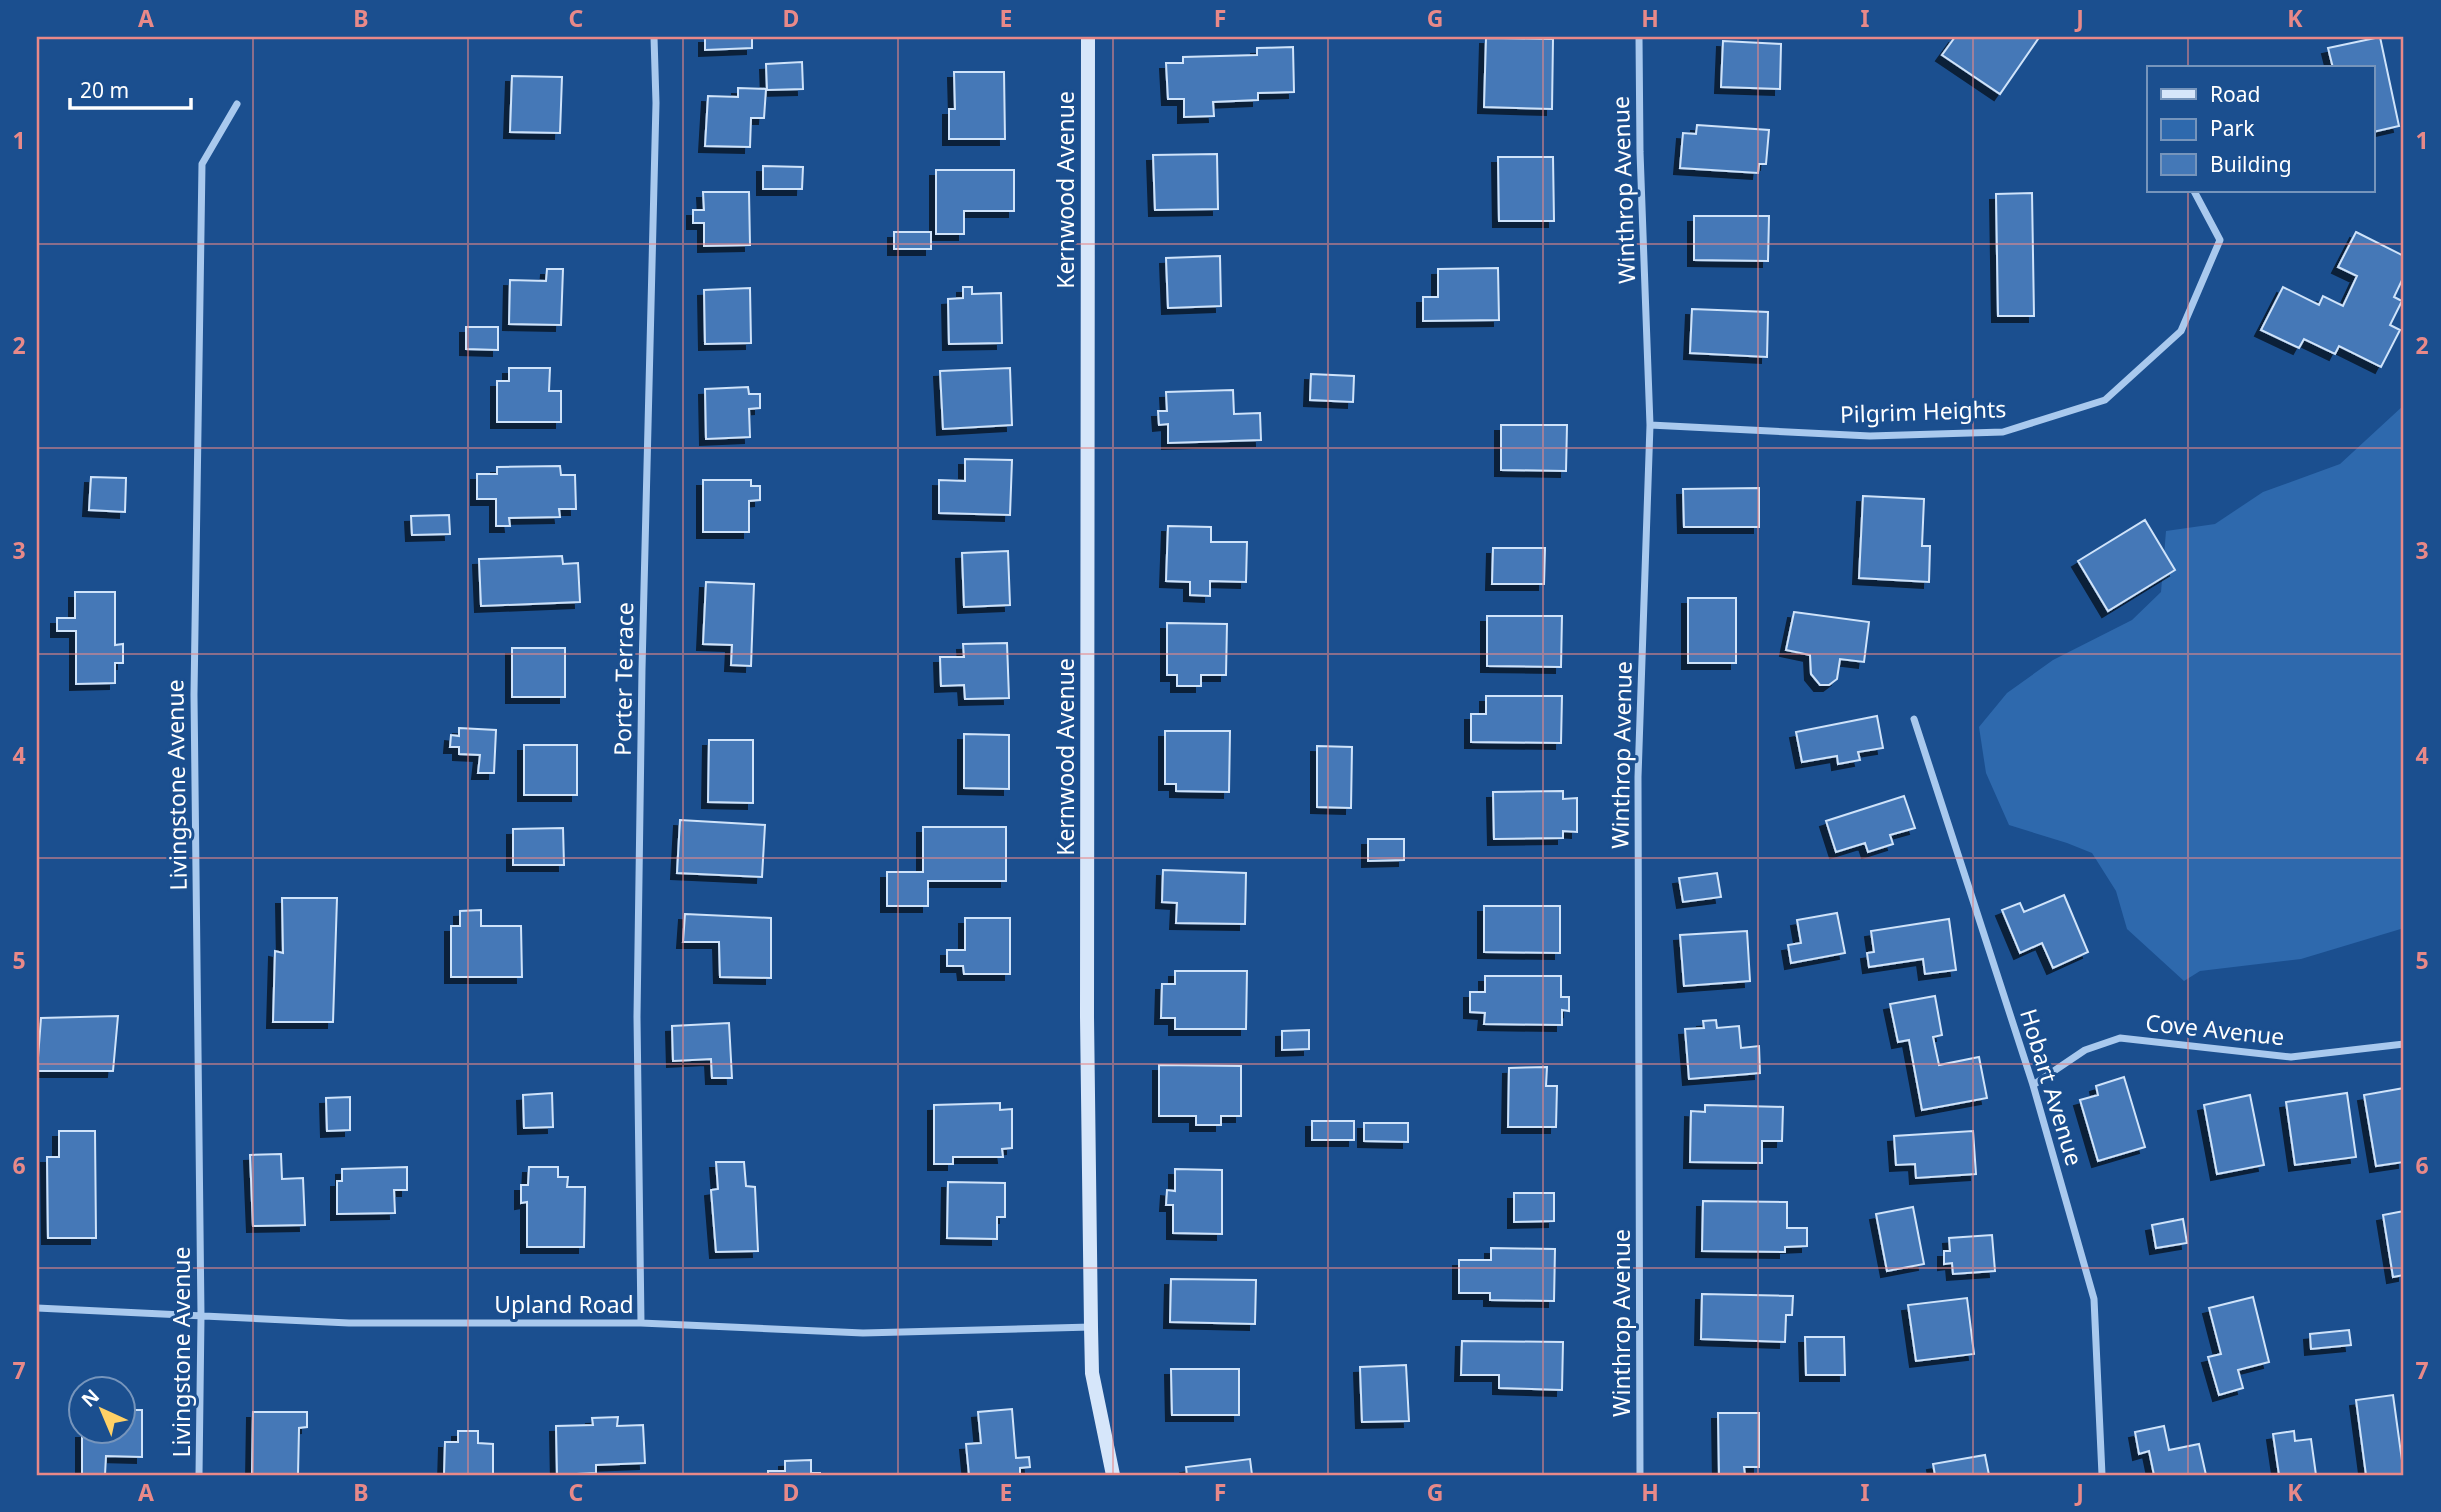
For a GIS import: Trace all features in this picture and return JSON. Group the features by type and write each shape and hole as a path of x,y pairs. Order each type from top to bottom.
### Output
{"main road":[{"name":"Kernwood Avenue","path":"1088,37 1087,1017 1091,1327 1092,1373 1113,1475"}],"street":[{"name":"Porter Terrace","path":"642,1323 637,1017 642,669 656,103 654,37"},
{"name":"Winthrop Avenue","path":"1639,37 1640,166 1650,425 1638,777 1640,1475"},
{"name":"Livingstone Avenue","path":"199,1475 201,1316 194,695 202,164 237,104"},
{"name":"Pilgrim Heights","path":"1650,425 1870,436 2003,432 2105,400 2181,331 2220,240 2195,192"},
{"name":"Hobart Avenue","path":"1914,719 2033,1085 2094,1299 2102,1475"},
{"name":"Cove Avenue","path":"2033,1085 2085,1050 2120,1038 2291,1057 2404,1044"},
{"name":"Upland Road","path":"37,1308 349,1323 642,1323 863,1333 1091,1327"}],"green space":[{"path":"2404,405 2404,928 2301,959 2200,971 2184,981 2127,929 2116,891 2092,853 2009,825 1986,773 1979,727 2007,693 2053,660 2132,620 2161,592 2166,531 2215,524 2263,492 2340,464"}],"building":[{"path":"705,37 752,37 752,48 705,50"},
{"path":"1955,37 2038,39 2000,94 1942,55"},
{"path":"2380,37 2399,126 2374,132 2374,66 2332,66 2328,48"},
{"path":"1486,38 1553,39 1552,109 1484,107"},
{"path":"1723,41 1781,44 1780,89 1721,87"},
{"path":"1293,47 1294,92 1258,93 1258,100 1213,102 1214,116 1184,117 1184,99 1168,99 1166,63 1183,63 1183,57 1257,55 1257,48"},
{"path":"802,62 803,89 767,90 766,64"},
{"path":"954,72 1004,72 1005,139 949,139 949,109 955,109"},
{"path":"512,76 562,77 560,133 510,132"},
{"path":"738,88 766,89 764,118 751,118 750,147 705,146 708,96 738,97"},
{"path":"1697,125 1769,130 1766,164 1759,164 1758,173 1680,168 1683,133 1696,134"},
{"path":"1217,154 1218,209 1155,210 1153,155"},
{"path":"1498,157 1553,157 1554,221 1499,221"},
{"path":"763,166 803,167 802,189 763,189"},
{"path":"936,170 1014,170 1014,211 964,211 964,234 936,234"},
{"path":"703,192 749,192 750,245 704,246 704,223 693,223 693,210 704,210"},
{"path":"2032,193 2034,316 1998,316 1996,194"},
{"path":"1694,216 1769,216 1768,261 1694,260"},
{"path":"894,232 931,232 931,249 894,249"},
{"path":"2356,232 2404,256 2404,276 2394,297 2402,301 2390,325 2400,330 2381,367 2339,346 2335,354 2304,339 2299,348 2261,330 2283,287 2319,305 2323,296 2343,306 2357,276 2338,267"},
{"path":"1220,256 1221,306 1168,308 1166,258"},
{"path":"1498,268 1499,320 1423,321 1423,297 1438,297 1438,269"},
{"path":"547,269 563,269 561,325 509,324 510,280 546,281"},
{"path":"963,287 972,287 972,294 1001,293 1002,343 949,344 948,299 963,298"},
{"path":"750,288 751,343 705,344 704,290"},
{"path":"1692,309 1768,312 1767,357 1690,353"},
{"path":"466,327 498,327 498,350 466,349"},
{"path":"509,368 550,368 549,391 561,391 561,422 497,422 497,381 509,381"},
{"path":"1010,368 1012,425 943,429 940,371"},
{"path":"1311,374 1354,376 1353,402 1310,400"},
{"path":"748,387 749,394 760,394 760,408 749,409 750,437 706,439 705,389"},
{"path":"1233,390 1234,414 1260,413 1261,440 1168,443 1168,424 1159,425 1158,411 1167,411 1166,392"},
{"path":"1501,425 1567,425 1566,471 1501,470"},
{"path":"965,459 1012,460 1010,515 939,513 939,480 965,481"},
{"path":"560,466 561,475 575,475 576,509 559,509 560,517 509,518 510,526 496,526 496,499 477,499 477,474 497,474 497,467"},
{"path":"91,477 126,478 125,512 89,510"},
{"path":"703,480 751,480 751,486 760,486 760,500 749,501 749,532 703,532"},
{"path":"1759,488 1759,527 1684,527 1683,489"},
{"path":"1863,496 1924,499 1922,546 1930,546 1929,582 1859,578"},
{"path":"449,515 450,534 412,535 411,516"},
{"path":"2145,520 2175,570 2108,611 2078,561"},
{"path":"1168,526 1211,527 1211,542 1247,542 1246,582 1210,581 1210,596 1190,595 1190,582 1166,581"},
{"path":"1493,548 1545,548 1544,584 1492,584"},
{"path":"1008,551 1010,605 964,607 962,553"},
{"path":"562,556 563,564 578,563 580,602 481,606 479,559"},
{"path":"706,582 754,584 751,666 731,665 732,645 703,644"},
{"path":"75,592 115,592 115,645 123,644 123,663 115,663 115,683 76,684 76,631 57,631 57,618 75,618"},
{"path":"1688,598 1736,598 1736,663 1688,663"},
{"path":"1794,612 1869,622 1864,662 1840,659 1837,679 1829,685 1820,685 1811,674 1810,655 1786,650"},
{"path":"1487,616 1562,616 1561,667 1487,666"},
{"path":"1167,623 1227,624 1226,675 1201,675 1201,686 1177,686 1177,675 1167,675"},
{"path":"1007,643 1009,698 965,699 964,685 941,686 940,657 964,657 963,644"},
{"path":"512,648 565,648 565,697 512,697"},
{"path":"1486,696 1562,696 1561,743 1471,742 1471,714 1486,714"},
{"path":"1877,716 1883,748 1858,752 1860,760 1838,764 1837,756 1802,762 1796,732"},
{"path":"459,728 496,730 494,773 478,773 480,755 459,754 459,747 450,747 451,735 459,736"},
{"path":"1165,731 1230,731 1229,792 1176,791 1176,784 1165,784"},
{"path":"964,734 1009,735 1009,789 964,788"},
{"path":"709,740 753,740 753,803 708,802"},
{"path":"524,745 577,745 577,795 524,795"},
{"path":"1317,746 1352,747 1351,808 1317,807"},
{"path":"1563,791 1563,799 1577,798 1577,832 1563,831 1563,838 1494,839 1493,792"},
{"path":"1904,796 1915,828 1890,835 1893,844 1868,852 1865,843 1836,852 1826,821"},
{"path":"680,820 765,825 762,877 677,873"},
{"path":"923,827 1006,827 1006,881 928,881 928,906 887,906 887,872 923,872"},
{"path":"563,828 564,865 513,865 513,829"},
{"path":"1368,839 1404,839 1404,860 1368,861"},
{"path":"1163,870 1246,873 1245,924 1176,923 1177,903 1162,902"},
{"path":"1717,873 1721,897 1683,902 1679,878"},
{"path":"2064,895 2088,952 2053,968 2042,943 2020,953 2002,910 2020,903 2024,912"},
{"path":"282,898 337,898 333,1022 273,1022 275,951 283,953"},
{"path":"1484,906 1560,906 1560,953 1484,952"},
{"path":"481,910 481,926 521,926 522,977 451,977 451,926 460,926 460,911"},
{"path":"1837,913 1845,953 1791,963 1788,945 1801,943 1797,920"},
{"path":"685,914 771,918 771,978 720,977 719,942 683,942"},
{"path":"965,918 1010,918 1010,974 964,974 963,966 947,966 947,950 965,950"},
{"path":"1949,919 1956,970 1925,974 1923,959 1869,967 1867,953 1874,952 1871,931"},
{"path":"1747,931 1750,981 1684,986 1680,935"},
{"path":"1175,971 1247,971 1246,1029 1175,1029 1175,1018 1161,1018 1162,984 1175,984"},
{"path":"1485,976 1561,976 1561,997 1569,997 1569,1011 1562,1010 1562,1025 1484,1024 1485,1013 1470,1012 1470,992 1485,992"},
{"path":"1935,996 1942,1035 1933,1037 1939,1065 1979,1057 1987,1098 1922,1110 1909,1040 1898,1042 1890,1004"},
{"path":"118,1016 113,1071 37,1071 41,1018"},
{"path":"1716,1020 1717,1028 1739,1026 1741,1048 1759,1046 1760,1073 1689,1079 1685,1029 1704,1028 1703,1021"},
{"path":"729,1023 732,1078 712,1078 711,1059 673,1061 672,1026"},
{"path":"1309,1030 1309,1049 1282,1050 1282,1031"},
{"path":"1159,1065 1241,1066 1241,1116 1221,1116 1221,1125 1196,1125 1196,1116 1159,1116"},
{"path":"1547,1067 1546,1086 1557,1086 1556,1127 1508,1127 1509,1068"},
{"path":"2124,1077 2145,1147 2098,1161 2080,1100 2098,1095 2096,1086"},
{"path":"2404,1088 2404,1162 2376,1166 2364,1095"},
{"path":"552,1093 553,1127 524,1128 523,1095"},
{"path":"2347,1093 2356,1157 2295,1165 2286,1102"},
{"path":"2250,1095 2264,1165 2217,1174 2204,1105"},
{"path":"350,1097 350,1130 327,1131 326,1098"},
{"path":"1000,1103 1000,1110 1012,1109 1012,1148 1002,1149 1003,1157 953,1157 953,1164 934,1164 934,1105"},
{"path":"1705,1105 1783,1107 1782,1141 1762,1141 1762,1163 1690,1162 1691,1111 1705,1112"},
{"path":"1312,1121 1354,1121 1354,1140 1312,1140"},
{"path":"1364,1123 1408,1123 1408,1142 1364,1141"},
{"path":"59,1131 95,1131 96,1238 48,1238 47,1157 59,1157"},
{"path":"1973,1131 1976,1174 1916,1178 1915,1164 1896,1165 1894,1136"},
{"path":"281,1154 282,1179 303,1178 305,1225 253,1226 250,1155"},
{"path":"716,1162 744,1162 746,1186 755,1187 758,1251 716,1252 711,1190 718,1189"},
{"path":"407,1167 407,1190 394,1190 395,1213 337,1214 337,1181 342,1181 342,1169"},
{"path":"529,1167 558,1167 558,1177 568,1177 567,1187 585,1187 584,1247 527,1247 527,1202 521,1203 521,1185 528,1185"},
{"path":"1175,1169 1222,1170 1222,1234 1173,1233 1173,1205 1166,1205 1167,1190 1175,1191"},
{"path":"948,1182 1005,1183 1005,1217 997,1217 997,1239 947,1238"},
{"path":"1514,1193 1554,1193 1554,1221 1514,1222"},
{"path":"1703,1201 1787,1202 1787,1228 1807,1228 1807,1246 1785,1247 1785,1252 1702,1251"},
{"path":"1913,1207 1924,1264 1887,1271 1876,1214"},
{"path":"2404,1211 2404,1275 2393,1277 2383,1215"},
{"path":"2183,1219 2187,1243 2156,1248 2152,1225"},
{"path":"1992,1235 1995,1271 1953,1274 1952,1263 1944,1264 1944,1251 1950,1251 1949,1238"},
{"path":"1491,1248 1555,1249 1554,1301 1490,1300 1490,1293 1459,1293 1459,1260 1491,1260"},
{"path":"1171,1279 1256,1280 1255,1324 1170,1322"},
{"path":"1702,1294 1793,1296 1792,1315 1786,1315 1785,1342 1701,1339"},
{"path":"2253,1297 2269,1362 2238,1370 2243,1388 2219,1395 2208,1357 2221,1354 2209,1308"},
{"path":"1967,1298 1974,1354 1916,1361 1908,1305"},
{"path":"2349,1330 2351,1345 2311,1349 2310,1334"},
{"path":"1805,1337 1844,1337 1845,1375 1806,1375"},
{"path":"1462,1341 1563,1342 1562,1390 1499,1388 1499,1375 1461,1375"},
{"path":"1406,1365 1409,1421 1362,1422 1360,1367"},
{"path":"1171,1369 1239,1369 1239,1415 1172,1415"},
{"path":"2393,1395 2404,1475 2366,1475 2356,1400"},
{"path":"1012,1409 1016,1458 1029,1457 1030,1467 1020,1468 1020,1475 969,1475 966,1444 981,1443 978,1412"},
{"path":"136,1410 142,1410 142,1457 106,1456 105,1475 82,1475 82,1446 136,1446"},
{"path":"253,1412 307,1412 307,1427 299,1428 298,1475 252,1475"},
{"path":"1718,1413 1759,1413 1759,1467 1744,1467 1745,1475 1719,1475"},
{"path":"618,1417 617,1426 643,1425 645,1463 596,1465 596,1473 557,1475 556,1426 593,1425 592,1418"},
{"path":"2164,1426 2169,1450 2199,1444 2206,1475 2154,1475 2149,1451 2139,1454 2135,1432"},
{"path":"458,1431 478,1431 478,1443 493,1444 493,1475 444,1475 445,1442 458,1442"},
{"path":"2294,1431 2295,1441 2311,1439 2316,1475 2279,1475 2273,1434"},
{"path":"1985,1455 1989,1475 1935,1475 1933,1464"},
{"path":"1250,1459 1252,1475 1187,1475 1186,1467"},
{"path":"811,1460 811,1473 820,1475 768,1475 768,1471 785,1471 785,1461"}]}
